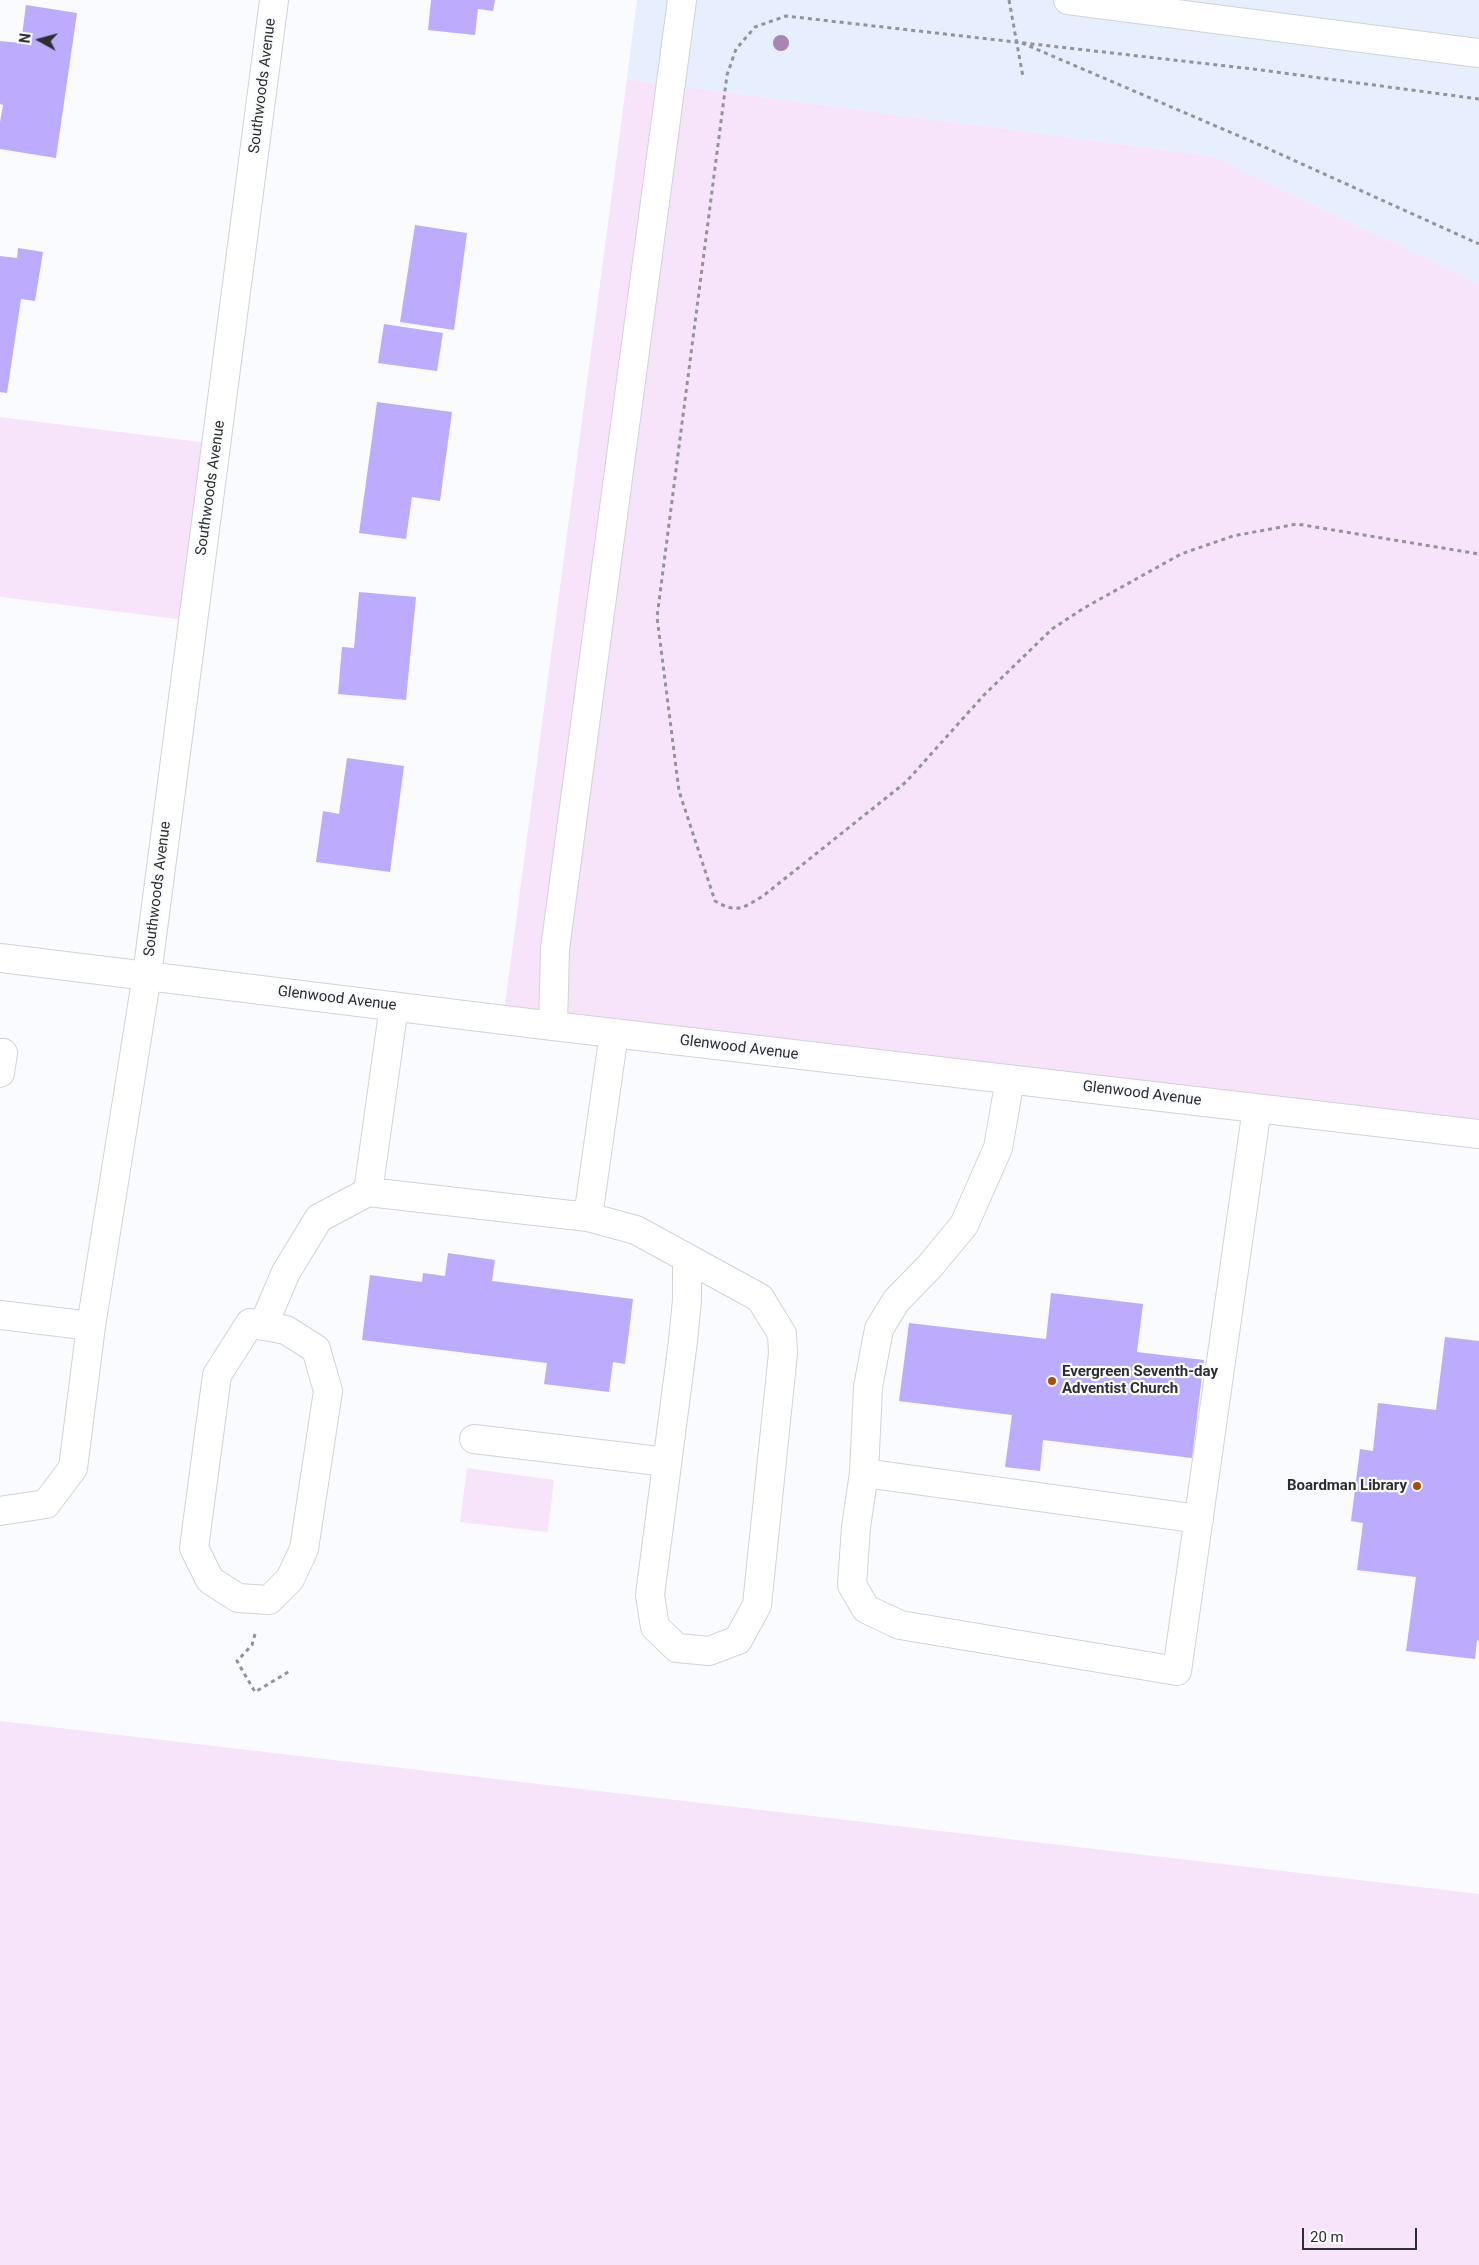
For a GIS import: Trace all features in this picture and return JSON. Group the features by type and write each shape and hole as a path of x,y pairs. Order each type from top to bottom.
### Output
{"street":[{"name":"Southwoods Avenue","path":"0,1510 46,1504 72,1468 91,1326 147,975 274,0"},
{"path":"553,1026 556,939 682,0"},
{"path":"1068,0 1479,53"},
{"name":"Glenwood Avenue","path":"0,958 553,1026 1479,1134"},
{"path":"368,1192 394,1006"},
{"path":"588,1217 614,1033"},
{"path":"0,1053 3,1053 0,1073"},
{"path":"1010,1079 998,1148 964,1225 930,1266 896,1300 879,1329 868,1387 864,1473 856,1527 852,1585 866,1609 900,1625 1178,1671 1257,1108"},
{"path":"263,1326 286,1272 319,1218 368,1192 588,1217 636,1230 760,1298 782,1334 783,1353 757,1605 738,1640 709,1651 676,1648 655,1627 650,1595 683,1341 687,1300 687,1259"},
{"path":"0,1315 91,1326"},
{"path":"250,1323 263,1326 286,1330 316,1349 328,1392 304,1549 290,1579 268,1600 238,1598 210,1580 194,1548 217,1375 250,1323"},
{"path":"474,1439 667,1462"},
{"path":"864,1473 1199,1520"}],"path":[{"path":"1009,0 1023,77"},
{"path":"1479,99 1253,69 786,16 755,27 736,49 727,75 657,617 679,791 715,901 728,909 744,907 763,896 906,782 984,695 1052,630 1084,608 1181,554 1233,536 1297,524 1479,554"},
{"path":"1017,41 1260,145 1479,244"},
{"path":"254,1599 257,1625 252,1645 237,1660 255,1692 290,1671"}],"shaded area":[{"path":"637,0 1479,0 1479,284 1212,156 627,79"},
{"path":"627,79 1212,156 1479,284 1479,1134 503,1020"},
{"path":"0,417 216,444 193,621 0,597"},
{"path":"467,1468 554,1480 548,1532 460,1522"},
{"path":"0,1721 1479,1894 1479,2265 0,2265"}],"building":[{"path":"431,0 495,0 493,11 478,9 475,35 428,30"},
{"path":"26,5 77,13 56,158 0,149 0,122 3,105 0,104 0,41 21,43"},
{"path":"415,225 467,233 454,330 400,322"},
{"path":"18,248 43,252 35,301 21,299 7,393 0,392 0,256 17,258"},
{"path":"384,324 443,333 437,371 378,363"},
{"path":"377,402 452,412 440,501 412,497 406,539 359,533"},
{"path":"359,592 416,597 406,700 338,694 342,647 354,648"},
{"path":"347,758 404,766 390,872 316,862 323,811 339,814"},
{"path":"448,1253 495,1260 492,1281 633,1299 625,1364 613,1362 609,1392 544,1384 547,1363 362,1340 370,1275 422,1282 423,1273 445,1276"},
{"name":"Evergreen Seventh-day Adventist Church","path":"1051,1293 1143,1304 1137,1352 1204,1360 1192,1458 1043,1440 1040,1471 1005,1467 1012,1415 899,1401 909,1323 1046,1339"},
{"name":"Boardman Library","path":"1445,1337 1479,1341 1479,1641 1477,1640 1475,1659 1406,1651 1416,1577 1357,1570 1363,1523 1351,1521 1360,1449 1373,1451 1378,1403 1436,1410"}],"place":[{"name":"Evergreen Seventh-day Adventist Church","path":"1052,1381"},
{"name":"Boardman Library","path":"1417,1486"}]}
